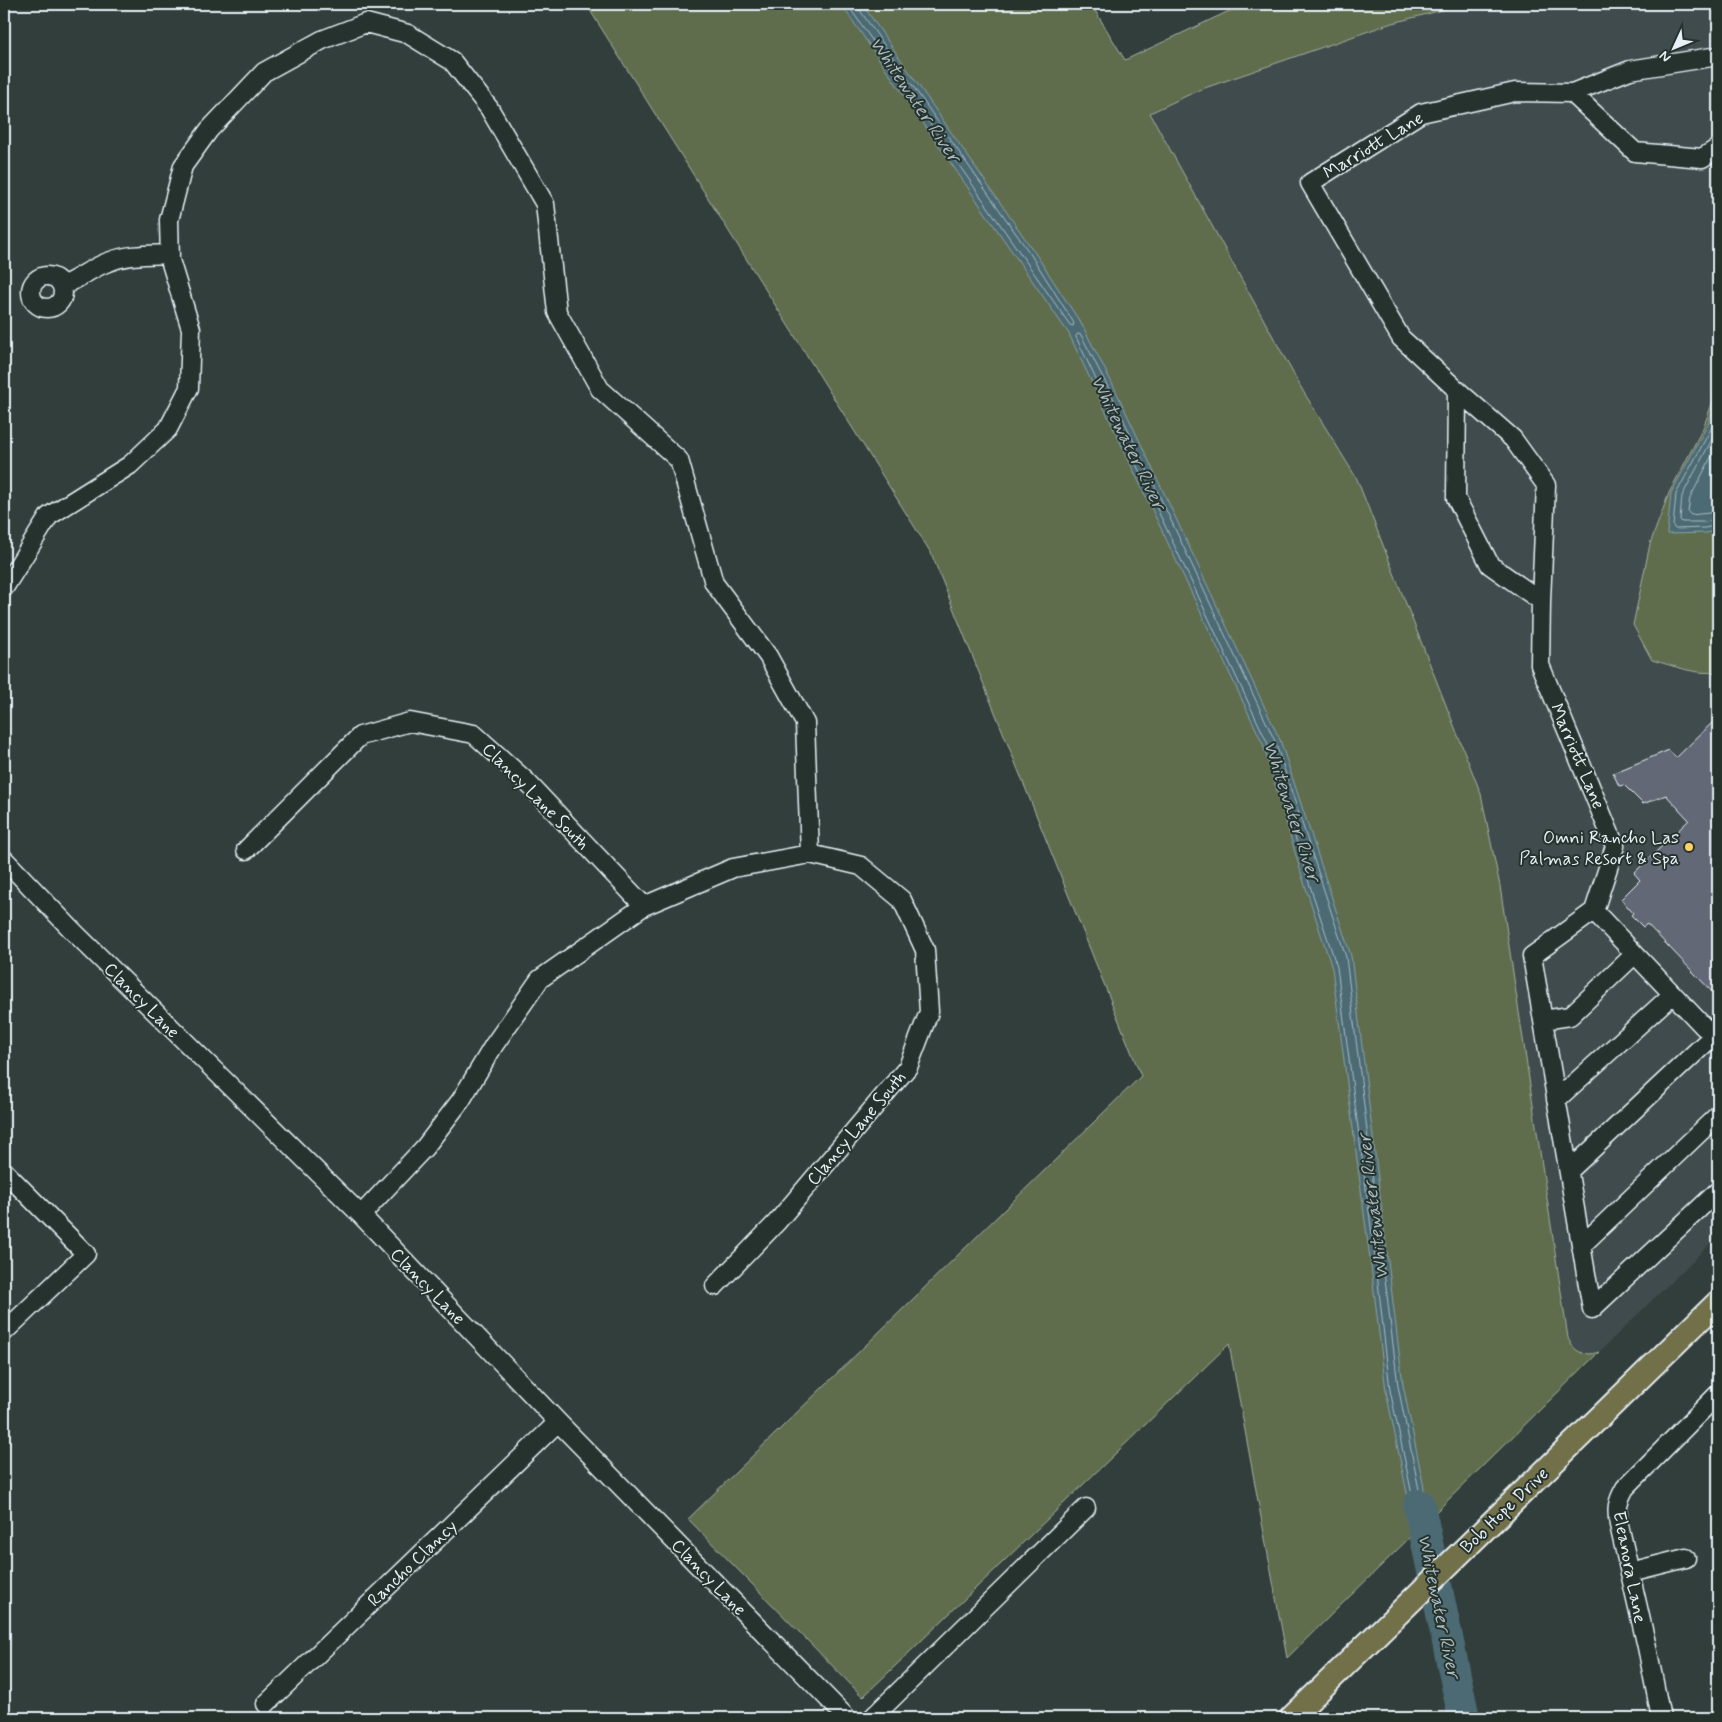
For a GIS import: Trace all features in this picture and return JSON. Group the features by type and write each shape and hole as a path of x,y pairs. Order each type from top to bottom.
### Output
{"main road":[{"name":"Bob Hope Drive","path":"1290,1718 1718,1302"}],"street":[{"path":"4,588 50,516 130,464 168,429 190,388 191,329 170,260 169,220 183,166 209,130 264,72 322,40 366,23 408,34 452,61 489,108 545,204 557,312 600,389 679,460 714,583 768,656 805,723 810,854"},
{"name":"Marriott Lane","path":"1594,911 1615,846 1540,665 1546,485 1513,439 1400,338 1310,183 1421,113 1515,92 1572,93 1630,70 1718,56"},
{"path":"1572,93 1635,152 1702,158 1718,148"},
{"path":"62,286 113,260 170,254"},
{"path":"1457,390 1456,498 1490,565 1541,602"},
{"name":"Clancy Lane South","path":"246,850 360,736 410,722 474,734 526,781 644,906"},
{"name":"Clancy Lane South","path":"361,1215 426,1147 461,1100 494,1045 540,979 644,906 733,868 810,854 861,866 902,900 926,950 930,1012 908,1067 777,1222 714,1286"},
{"name":"Clancy Lane","path":"5,864 361,1215 558,1422 847,1718"},
{"path":"1568,1171 1716,1036 1594,911 1532,956 1568,1171 1592,1309 1718,1191"},
{"path":"1543,1020 1570,1016 1635,954"},
{"path":"1556,1100 1673,994"},
{"path":"1581,1246 1718,1114"},
{"path":"4,1171 86,1254 4,1332"},
{"name":"Eleanora Lane","path":"1661,1718 1647,1646 1617,1515 1618,1500 1625,1488 1718,1394"},
{"name":"Rancho Clancy","path":"266,1704 558,1422"},
{"path":"872,1718 1086,1508"},
{"path":"1630,1572 1686,1558"}],"shaded area":[{"path":"1465,4 1718,4 1718,388 1703,428 1669,493 1650,544 1633,625 1652,660 1680,670 1718,672 1718,1236 1599,1352 1590,1355 1580,1352 1571,1346 1568,1338 1357,479 1303,391 1150,113 1199,90 1389,24"}],"green space":[{"path":"586,4 1091,4 1125,60 1244,4 1465,4 1389,24 1199,90 1150,113 1303,391 1357,479 1481,794 1500,886 1568,1338 1573,1347 1580,1352 1589,1354 1599,1352 1287,1658 1229,1344 863,1697 688,1519 1141,1076 931,553"},
{"path":"1718,388 1718,672 1709,673 1652,660 1633,625 1650,544 1669,493 1703,428"}],"water":[{"path":"841,4 862,4 1035,253 1082,325 1115,389 1280,740 1351,956 1403,1385 1435,1542 1420,1556 1386,1391 1332,968 1303,879 1263,744 1069,334"},
{"path":"1718,396 1718,530 1706,533 1667,534 1671,493 1708,424"}],"building":[{"name":"Omni Rancho Las Palmas Resort & Spa","path":"1718,717 1718,998 1647,924 1643,927 1631,915 1633,913 1621,899 1640,880 1634,873 1689,820 1666,795 1643,804 1624,785 1619,786 1613,773 1669,750 1676,758"}],"waterway":[{"name":"Whitewater River","path":"1419,1505 1464,1718"}],"place":[{"name":"Omni Rancho Las Palmas Resort & Spa","path":"1689,847"}]}
